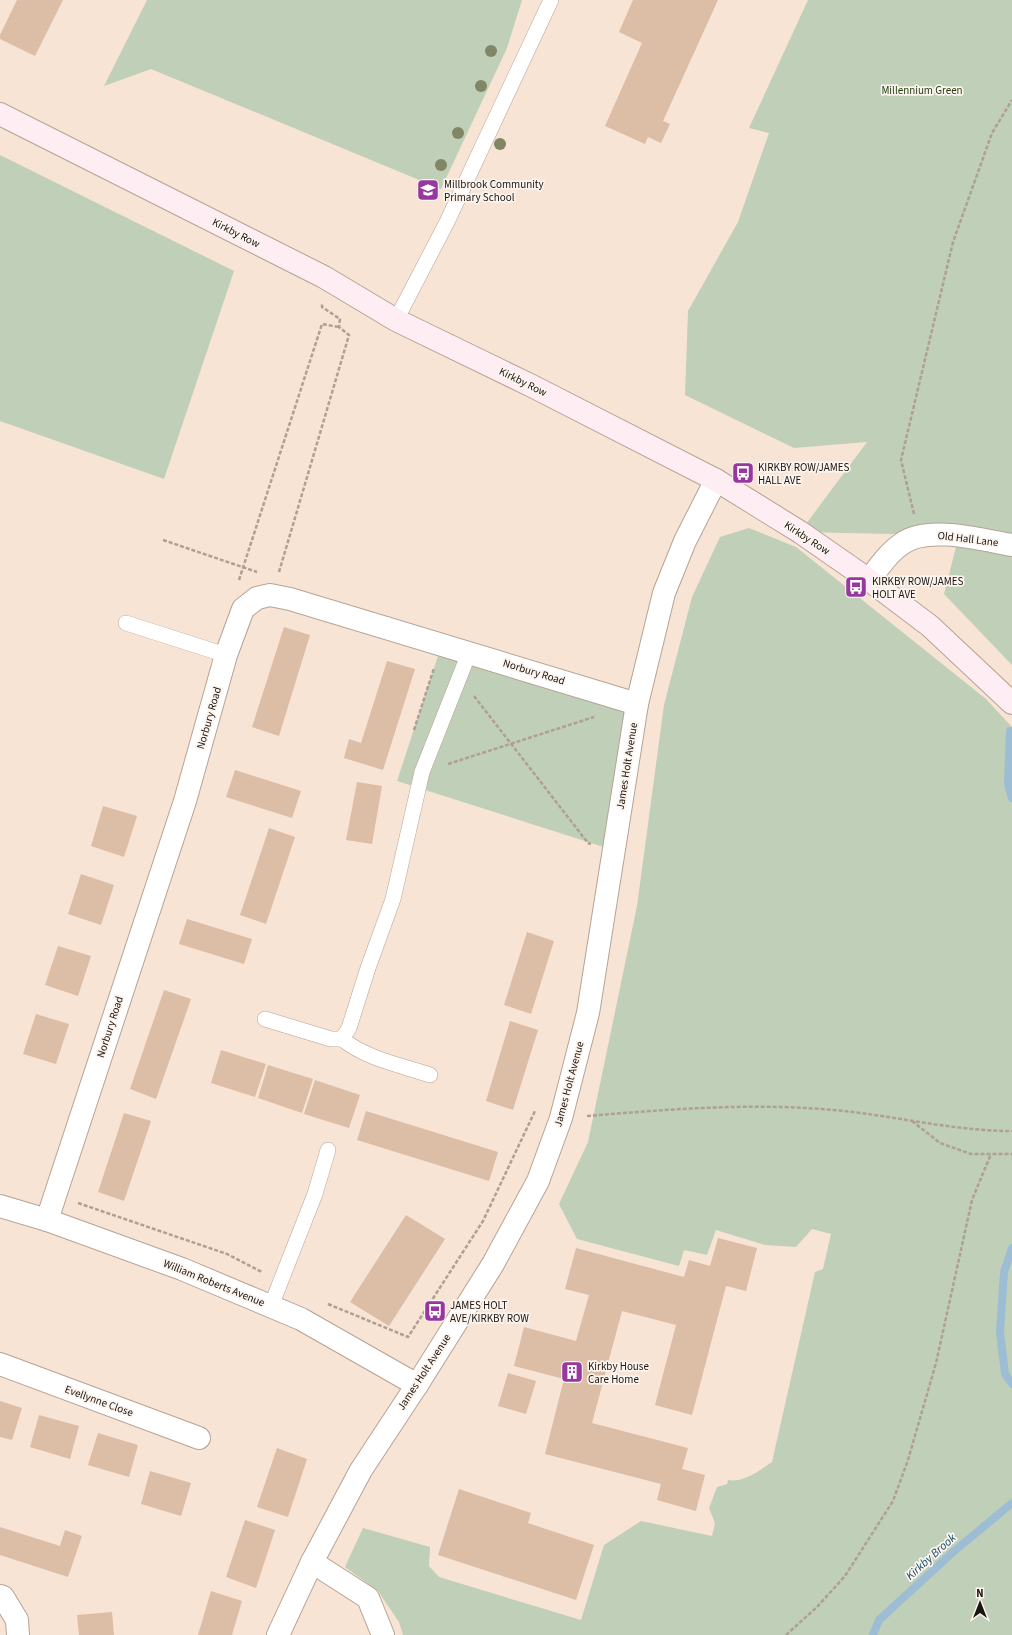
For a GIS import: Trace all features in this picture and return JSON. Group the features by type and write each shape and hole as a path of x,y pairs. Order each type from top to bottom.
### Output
{"street":[{"name":"Kirkby Row","path":"0,114 324,277 396,320 532,386 716,480 800,532 869,580 930,626 1012,703"},
{"name":"James Holt Avenue","path":"278,1635 312,1562 361,1470 417,1385 493,1264 538,1181 561,1118 588,1013 637,704 664,593 685,541 716,480"},
{"name":"Old Hall Lane","path":"869,580 903,542 920,536 940,535 971,538 1012,545"},
{"name":"Norbury Road","path":"47,1220 185,801 226,655 243,609 274,587 290,599 637,704"},
{"name":"William Roberts Avenue","path":"0,1206 47,1220 182,1269 271,1306 301,1319 417,1385"},
{"name":"Evellynne Close","path":"0,1364 199,1438"},
{"path":"312,1562 368,1598 383,1635"},
{"path":"0,1596 3,1597 17,1620 18,1635"}],"lane":[{"path":"396,320 447,222 551,0"},
{"path":"126,623 226,655"},
{"path":"342,1039 349,1028 368,968 393,899 422,772 469,653"},
{"path":"264,1020 331,1039 342,1039 352,1047 370,1056 430,1075"},
{"path":"271,1306 315,1194 328,1150"}],"path":[{"path":"920,536 901,460 953,242 992,133 1012,100"},
{"path":"324,277 322,308 340,319 339,327"},
{"path":"163,540 243,567 274,587 349,335 339,327 322,324 243,567 236,592 241,615"},
{"path":"411,737 442,644"},
{"path":"460,678 588,843 613,850"},
{"path":"422,772 614,710 616,697"},
{"path":"324,1302 408,1337 483,1221 538,1105"},
{"path":"561,1118 636,1112 766,1106 844,1111 987,1131 1012,1131"},
{"path":"912,1121 940,1143 971,1154 1012,1154"},
{"path":"786,1635 817,1607 845,1576 893,1501 908,1460 936,1363 972,1200 991,1154"},
{"path":"55,1194 227,1254 281,1282"}],"green space":[{"path":"147,0 522,0 507,48 441,189 151,69 104,86"},
{"name":"Millennium Green","path":"808,0 1012,0 1012,546 939,535 800,532 867,442 794,448 685,395 688,311 738,222 769,133 749,128"},
{"path":"0,155 234,271 164,479 0,421"},
{"path":"749,528 796,547 986,699 1012,727 1012,1635 403,1635 399,1622 378,1591 345,1567 363,1528 430,1547 429,1566 439,1577 581,1620 604,1545 641,1521 712,1536 715,1523 709,1508 717,1487 727,1484 728,1480 740,1480 745,1478 772,1462 815,1272 823,1269 831,1234 812,1229 796,1247 765,1245 716,1230 707,1255 684,1250 679,1266 577,1239 559,1204 588,1142 637,906 664,705 692,597 720,537"},
{"path":"956,547 1012,555 1012,665 944,594"},
{"path":"442,644 637,704 613,850 397,781"}],"building":[{"path":"17,0 63,0 35,56 0,39 0,35"},
{"path":"633,0 718,0 663,121 670,124 661,143 648,137 645,144 605,126 642,43 619,32"},
{"path":"284,627 310,635 279,736 252,727"},
{"path":"387,661 415,669 383,770 344,758 349,739 361,743"},
{"path":"235,770 301,791 292,818 226,797"},
{"path":"357,782 382,786 372,844 346,840"},
{"path":"103,806 137,816 124,857 91,846"},
{"path":"269,828 295,837 266,924 240,915"},
{"path":"81,874 114,885 101,925 68,914"},
{"path":"187,919 252,939 244,964 179,944"},
{"path":"527,932 554,941 531,1014 504,1005"},
{"path":"58,946 91,956 78,996 45,985"},
{"path":"164,990 191,999 156,1099 130,1089"},
{"path":"36,1014 69,1024 56,1064 23,1054"},
{"path":"510,1021 538,1030 513,1110 486,1101"},
{"path":"221,1050 266,1064 255,1097 211,1083"},
{"path":"268,1065 313,1079 302,1113 258,1098"},
{"path":"315,1080 360,1095 349,1128 304,1114"},
{"path":"366,1111 498,1152 489,1181 357,1140"},
{"path":"124,1113 151,1121 124,1201 98,1192"},
{"path":"406,1215 445,1239 389,1326 350,1302"},
{"name":"Kirkby House Care Home","path":"718,1238 757,1248 746,1291 726,1286 692,1415 655,1405 676,1325 622,1311 592,1423 688,1448 682,1469 705,1475 696,1511 657,1500 661,1484 545,1454 564,1379 514,1366 524,1327 576,1341 589,1295 565,1289 576,1248 684,1277 689,1260 710,1266"},
{"path":"508,1373 536,1381 526,1414 498,1406"},
{"path":"0,1401 22,1408 12,1440 0,1437"},
{"path":"39,1415 79,1426 70,1459 30,1447"},
{"path":"98,1433 138,1445 129,1477 88,1465"},
{"path":"277,1448 307,1459 288,1517 257,1507"},
{"path":"150,1471 191,1483 181,1516 141,1504"},
{"path":"459,1489 531,1513 528,1523 594,1545 576,1600 438,1555"},
{"path":"245,1520 275,1530 256,1588 226,1577"},
{"path":"0,1527 60,1546 65,1530 82,1536 68,1577 0,1555"},
{"path":"211,1591 242,1601 232,1635 198,1635"},
{"path":"112,1612 114,1635 79,1635 77,1615"}],"waterway":[{"name":"Kirkby Brook","path":"1010,731 1008,784 1012,798"},
{"name":"Kirkby Brook","path":"1012,1248 1004,1272 1000,1332 1005,1374 1012,1384"},
{"name":"Kirkby Brook","path":"873,1635 879,1620 952,1553 1012,1503"}],"place":[{"name":"Millbrook Community Primary School","path":"428,190"},
{"name":"KIRKBY ROW/JAMES HALL AVE","path":"743,473"},
{"name":"KIRKBY ROW/JAMES HOLT AVE","path":"856,587"},
{"name":"JAMES HOLT AVE/KIRKBY ROW","path":"435,1311"},
{"name":"Kirkby House Care Home","path":"572,1372"}]}
